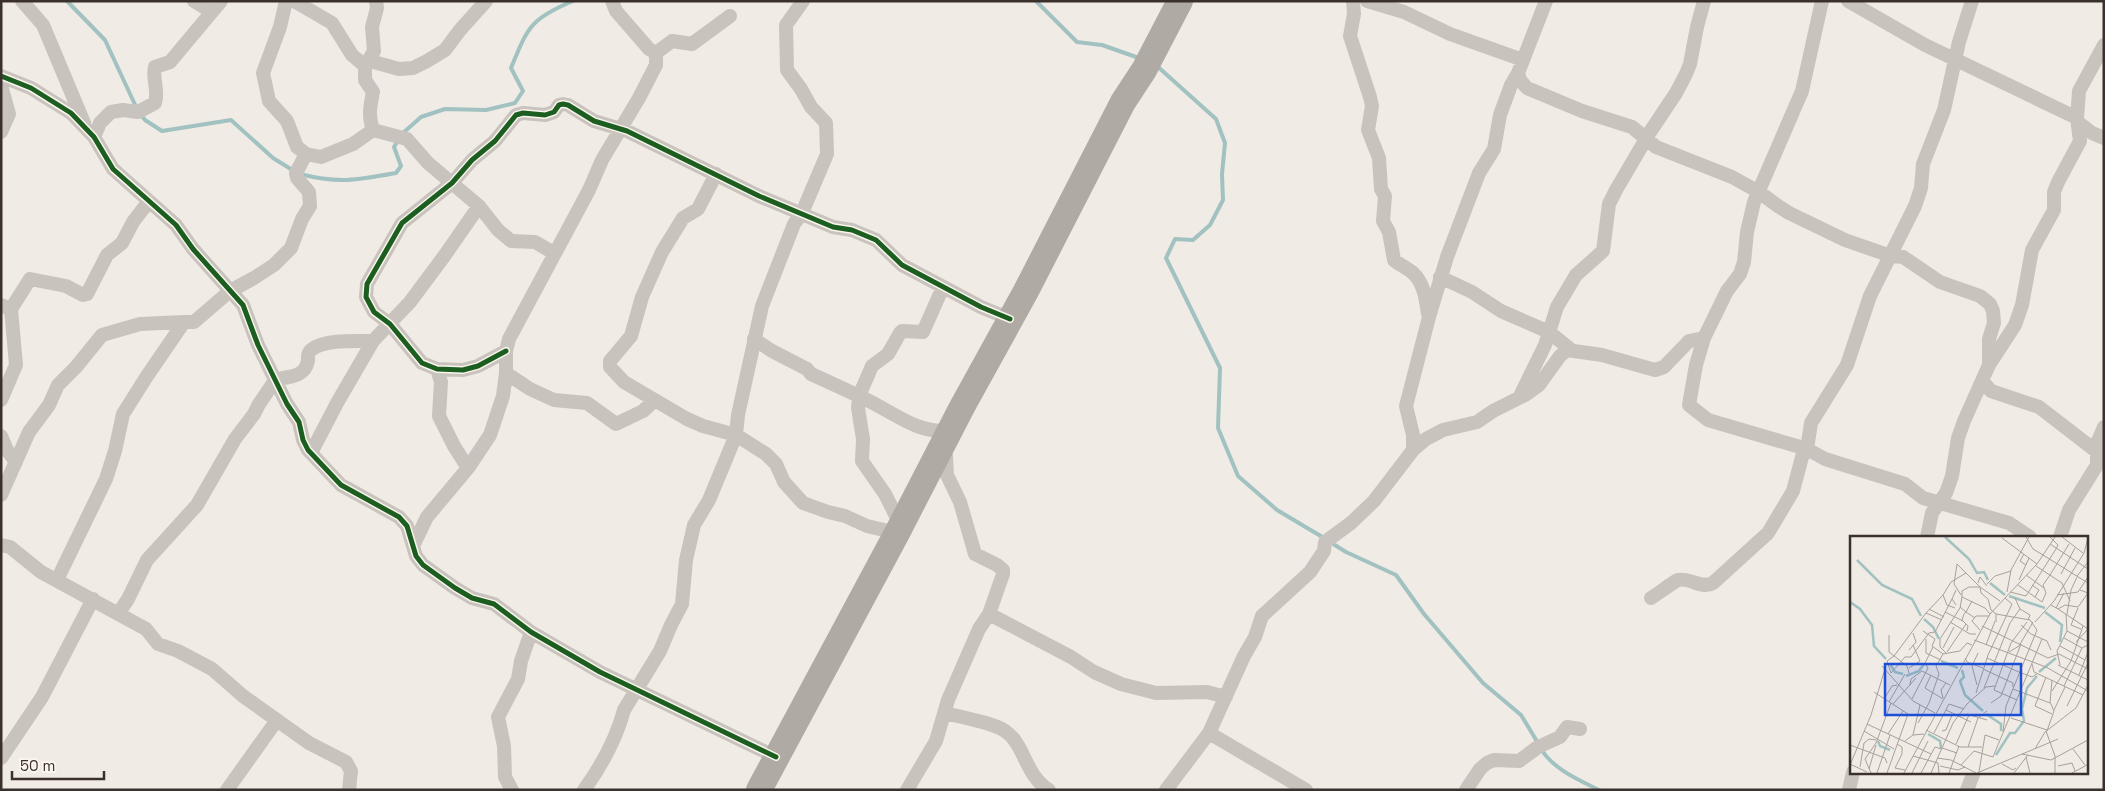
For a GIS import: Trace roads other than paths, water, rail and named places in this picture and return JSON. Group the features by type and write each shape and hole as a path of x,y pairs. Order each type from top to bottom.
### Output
{"highway":[{"path":"759,790 900,527 1123,102 1148,62 1180,1"}],"street":[{"path":"22,1 43,25 90,132 113,169 176,226 192,249 243,306 258,345 287,404 299,422 303,440 311,453 341,485 399,517 407,526 416,556 423,564 472,598 494,604 507,616 531,632 600,672 776,757"},
{"path":"90,132 111,112 122,110 138,112 155,103 158,95 154,77 155,67 170,62 216,6 194,1"},
{"path":"286,1 280,27 263,72 269,101 287,121 297,146 306,154 321,157 353,144 373,130 407,139 428,163 479,206 498,230 511,241 535,242 554,253"},
{"path":"294,1 332,23 352,55 368,64 399,70 414,68 445,50 486,1"},
{"path":"373,130 369,118 369,105 373,89 365,80 368,64 374,52 372,27 377,8 376,1"},
{"path":"612,1 616,11 649,49 656,53"},
{"path":"584,790 613,744 624,710 660,651 680,609 683,600 686,560 695,521 709,500 736,435 738,415 762,306 780,257 794,224 802,213 827,149 826,123 811,107 787,70 786,25 803,1"},
{"path":"1353,1 1354,14 1350,36 1357,60 1366,80 1371,103 1368,130 1381,167 1381,190 1385,196 1383,221 1388,232 1394,260 1415,274 1420,281 1426,298 1429,317"},
{"path":"1367,1 1404,12 1521,67"},
{"path":"1413,450 1413,435 1406,406 1440,277 1479,173 1494,149 1500,115 1511,85 1521,67 1546,1"},
{"path":"1520,396 1549,332 1557,307 1576,275 1603,251 1609,204 1689,69 1704,1"},
{"path":"1822,1 1802,90 1760,192 1754,202 1749,221 1742,268 1727,291 1704,338 1696,365 1689,405 1708,420 1807,449 1825,459 1905,484 1923,498 2009,523 2028,536"},
{"path":"1848,1 1884,23 2078,121 2101,137"},
{"path":"1650,598 1677,580 1710,585 1748,554 1768,533 1784,509 1793,491 1802,457 1807,449 1811,423 1847,365 1870,296 1915,206 1921,188 1923,164 1944,110 1955,58 1972,1"},
{"path":"656,53 672,42 692,44 704,33 730,16"},
{"path":"1927,536 1932,513 1941,502 1952,476 1960,432 1989,365 2015,325 2022,306 2032,250 2054,210 2054,192 2080,141 2078,121 2079,91 2104,46"},
{"path":"413,546 427,518 468,468 490,435 503,396 506,351 512,332 589,190 602,160 656,64 656,53"},
{"path":"1521,67 1520,80 1526,88 1582,111 1632,127 1669,154 1732,177 1760,192 1789,213 1845,240 1891,256 1903,257 1940,282 1980,296 1990,304 1993,311 1994,323 1988,339 1989,365"},
{"path":"1,76 47,97 71,113 90,132"},
{"path":"1,85 9,114 1,132"},
{"path":"506,351 470,369 457,371 438,369 422,363 390,324 374,312 367,302 367,284 402,223 452,183 472,160 495,141 516,115 523,113 545,115 554,112 559,105 565,104 594,121 627,131 692,161 700,168 759,196 833,227 852,230 876,240 902,264 981,307 1010,319"},
{"path":"2080,141 2101,137"},
{"path":"1,495 29,432 49,405 58,385 76,367 102,335 140,324 194,322 230,290 274,265 295,242 302,219 310,206 309,192 297,178 296,173 306,154"},
{"path":"716,174 698,208 683,218 662,252 642,297 631,336 609,364 613,372 624,382 654,400 695,422 736,435 773,459 784,482 803,503 845,516 867,526 900,527 885,494 861,458 863,439 859,416 859,396 872,366 888,354 900,333 902,331 923,332 943,287"},
{"path":"1,400 16,364 6,307 30,279 66,286 83,295 87,294 108,255 122,244 133,222 149,201"},
{"path":"311,453 333,409 373,341 390,324 445,255 479,206"},
{"path":"1440,277 1472,292 1501,310 1549,332 1570,349 1584,354 1602,355 1655,370 1664,367 1689,341 1704,338"},
{"path":"57,580 106,480 115,452 123,414 146,376 184,322"},
{"path":"754,339 772,352 807,369 811,374 946,438 947,474 960,502 975,554 1003,570 1004,574 989,614 976,636 948,700 936,741 907,790"},
{"path":"118,614 128,599 147,560 201,500 235,439 254,414 258,404 276,379 293,376 301,372 305,368 308,355 312,349 338,341 373,341"},
{"path":"1166,790 1209,733 1244,656 1255,637 1264,613 1310,572 1324,551 1325,542 1351,523 1374,501 1413,450 1433,434 1477,422 1539,385 1564,351 1570,349"},
{"path":"438,369 440,382 438,410 440,420 468,468"},
{"path":"506,373 530,390 554,400 587,403 616,424 643,411 654,400"},
{"path":"1983,382 1991,390 2039,407 2100,452"},
{"path":"2060,536 2069,510 2097,465 2100,452 2097,443 2104,427"},
{"path":"1,436 7,450 16,462"},
{"path":"1,545 10,547 41,572 146,629 158,644 178,651 212,669 243,696 309,743 346,762 351,771 349,790"},
{"path":"1,758 42,697 93,599"},
{"path":"989,614 1071,657 1094,672 1121,684 1156,693 1207,692 1226,697"},
{"path":"512,790 506,777 504,746 498,717 519,675 521,662 531,632"},
{"path":"945,713 1006,731 1043,788"},
{"path":"227,790 277,720"},
{"path":"1466,790 1480,769 1490,761 1519,761 1538,746 1560,737 1568,727 1580,729"},
{"path":"1209,733 1306,790"},
{"path":"1849,790 1853,774"},
{"path":"1967,790 1973,774"}],"waterway":[{"path":"67,1 105,40 137,109"},
{"path":"403,133 421,117 445,109 486,110 515,103 523,91 511,68 527,34 539,19 573,1"},
{"path":"1036,1 1077,42 1102,45 1139,58"},
{"path":"1157,66 1216,119 1225,143 1222,174 1223,200 1210,225 1193,240 1175,239 1166,258 1220,368 1218,428 1238,476 1277,510 1324,538"},
{"path":"141,115 145,120 162,131 231,120 273,158 294,171"},
{"path":"300,174 326,179 348,180 396,173 401,166 394,147 399,139"},
{"path":"1330,542 1346,552 1396,575 1424,614 1483,683 1521,715 1538,743"},
{"path":"1541,749 1559,768 1599,790"}]}
